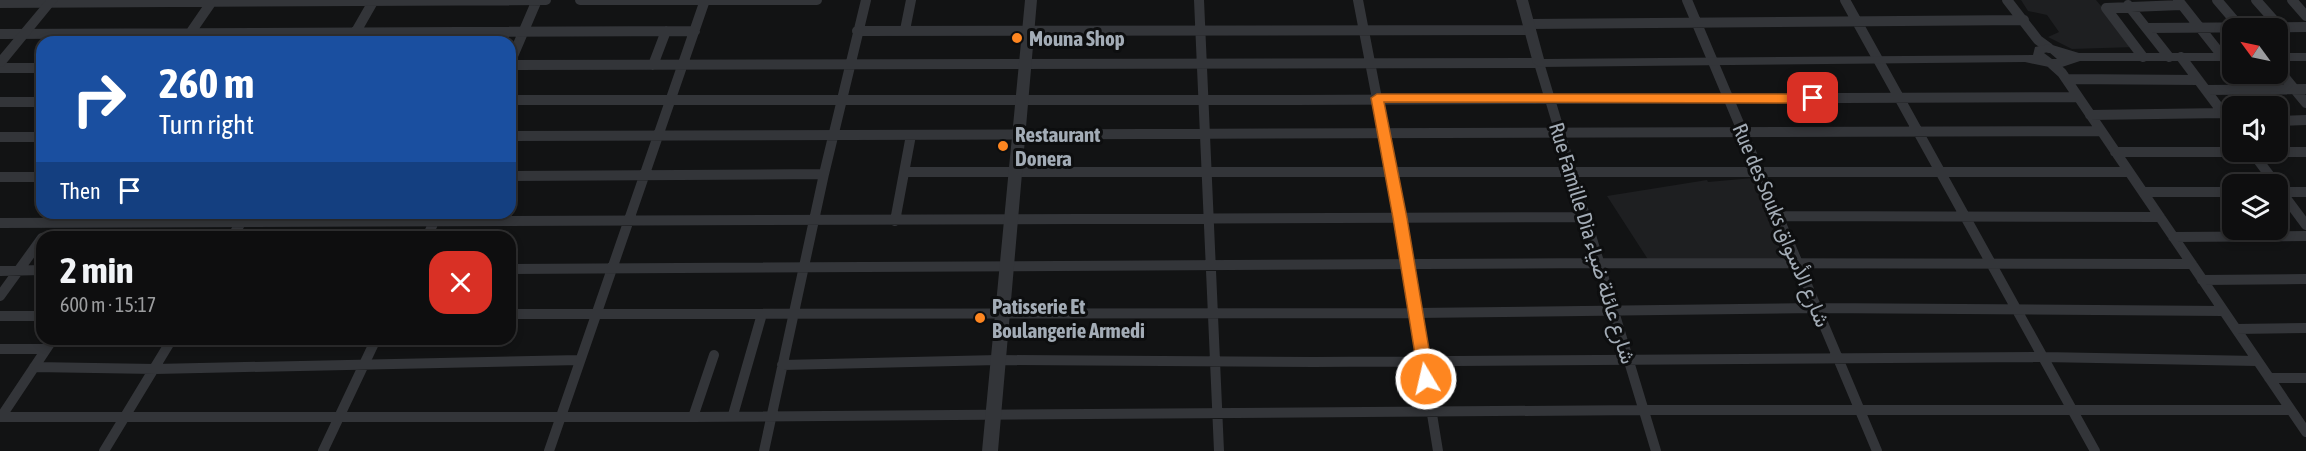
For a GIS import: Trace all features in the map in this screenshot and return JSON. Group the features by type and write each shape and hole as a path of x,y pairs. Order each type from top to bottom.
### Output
{"street":[{"path":"516,50 537,0"},
{"path":"0,3 546,0"},
{"path":"580,0 817,0"},
{"path":"549,451 705,0"},
{"path":"764,451 802,269 866,0"},
{"path":"905,30 911,0"},
{"path":"990,451 1030,0"},
{"path":"1199,0 1219,451"},
{"path":"1358,0 1400,218 1438,451"},
{"name":"Rue Famille Dia شارع عائلة ضياء","path":"1522,0 1656,451"},
{"name":"Rue des Souks شارع الأسواق","path":"1687,0 1877,451"},
{"path":"1845,0 2095,451"},
{"path":"2007,0 2044,48 2062,55 2058,67"},
{"path":"2217,0 2232,18"},
{"path":"2256,0 2272,18"},
{"path":"2292,0 2306,16"},
{"path":"0,63 51,1"},
{"path":"189,36 212,1"},
{"path":"354,36 374,1"},
{"path":"2143,57 2106,8 2179,3 2222,51"},
{"path":"2128,5 2147,28 2198,80 2222,112"},
{"path":"857,31 1364,30 1697,23 2024,20"},
{"path":"2147,28 2222,27"},
{"path":"2288,27 2306,27"},
{"path":"653,66 666,31"},
{"path":"0,34 695,31"},
{"path":"2044,48 2039,56 2058,67 2306,432"},
{"path":"2025,58 2044,48 2080,57 2222,57"},
{"path":"2058,67 2080,57"},
{"path":"2288,57 2306,57"},
{"path":"516,64 653,66 1539,63 2025,58 2058,67 2198,80"},
{"path":"0,68 36,68"},
{"path":"2288,81 2306,103"},
{"path":"2206,90 2306,89"},
{"path":"516,100 1377,98 1730,100 2078,97"},
{"path":"0,102 36,102"},
{"path":"2090,115 2222,113"},
{"path":"2288,121 2306,120"},
{"path":"516,136 2101,131"},
{"path":"895,221 911,135"},
{"path":"0,137 36,137"},
{"path":"2115,152 2222,152"},
{"path":"2288,152 2306,152"},
{"path":"905,172 2129,172"},
{"path":"516,176 644,173 824,174"},
{"path":"0,177 36,177"},
{"path":"2288,189 2306,192"},
{"path":"2143,192 2222,192"},
{"path":"2288,201 2306,225"},
{"path":"1778,216 2160,217"},
{"path":"484,219 627,222 1585,217"},
{"path":"47,231 56,219"},
{"path":"0,223 52,224 190,219"},
{"path":"2174,237 2306,236"},
{"path":"0,296 36,246"},
{"path":"516,268 802,269 1599,263 2192,264"},
{"path":"0,271 36,270"},
{"path":"2202,280 2306,279"},
{"path":"516,314 1416,313 1817,308 2223,311"},
{"path":"733,416 762,314"},
{"path":"0,316 36,316"},
{"path":"2236,328 2306,328"},
{"path":"0,349 39,345"},
{"path":"1,417 48,345"},
{"path":"105,451 169,345"},
{"path":"323,451 373,345"},
{"path":"693,417 714,355"},
{"path":"782,365 998,360 1215,362 2043,357 2257,361"},
{"path":"34,367 155,369 580,360"},
{"path":"2269,378 2306,378"},
{"path":"1,417 124,420 562,414 693,417 1644,410 2291,410"}],"shaded area":[{"path":"2021,0 2096,0 2135,47 2072,49 2048,37 2059,32 2047,15 2028,11"},
{"path":"1753,178 1787,261 1649,261 1607,196 1707,180 1708,182"}],"place":[{"name":"Mouna Shop","path":"1017,38"},
{"name":"Restaurant Donera","path":"1003,146"},
{"name":"Patisserie Et Boulangerie Armedi","path":"980,318"}],"route":[{"path":"1426,379 1400,218 1377,98 1573,100 1813,98"}]}
